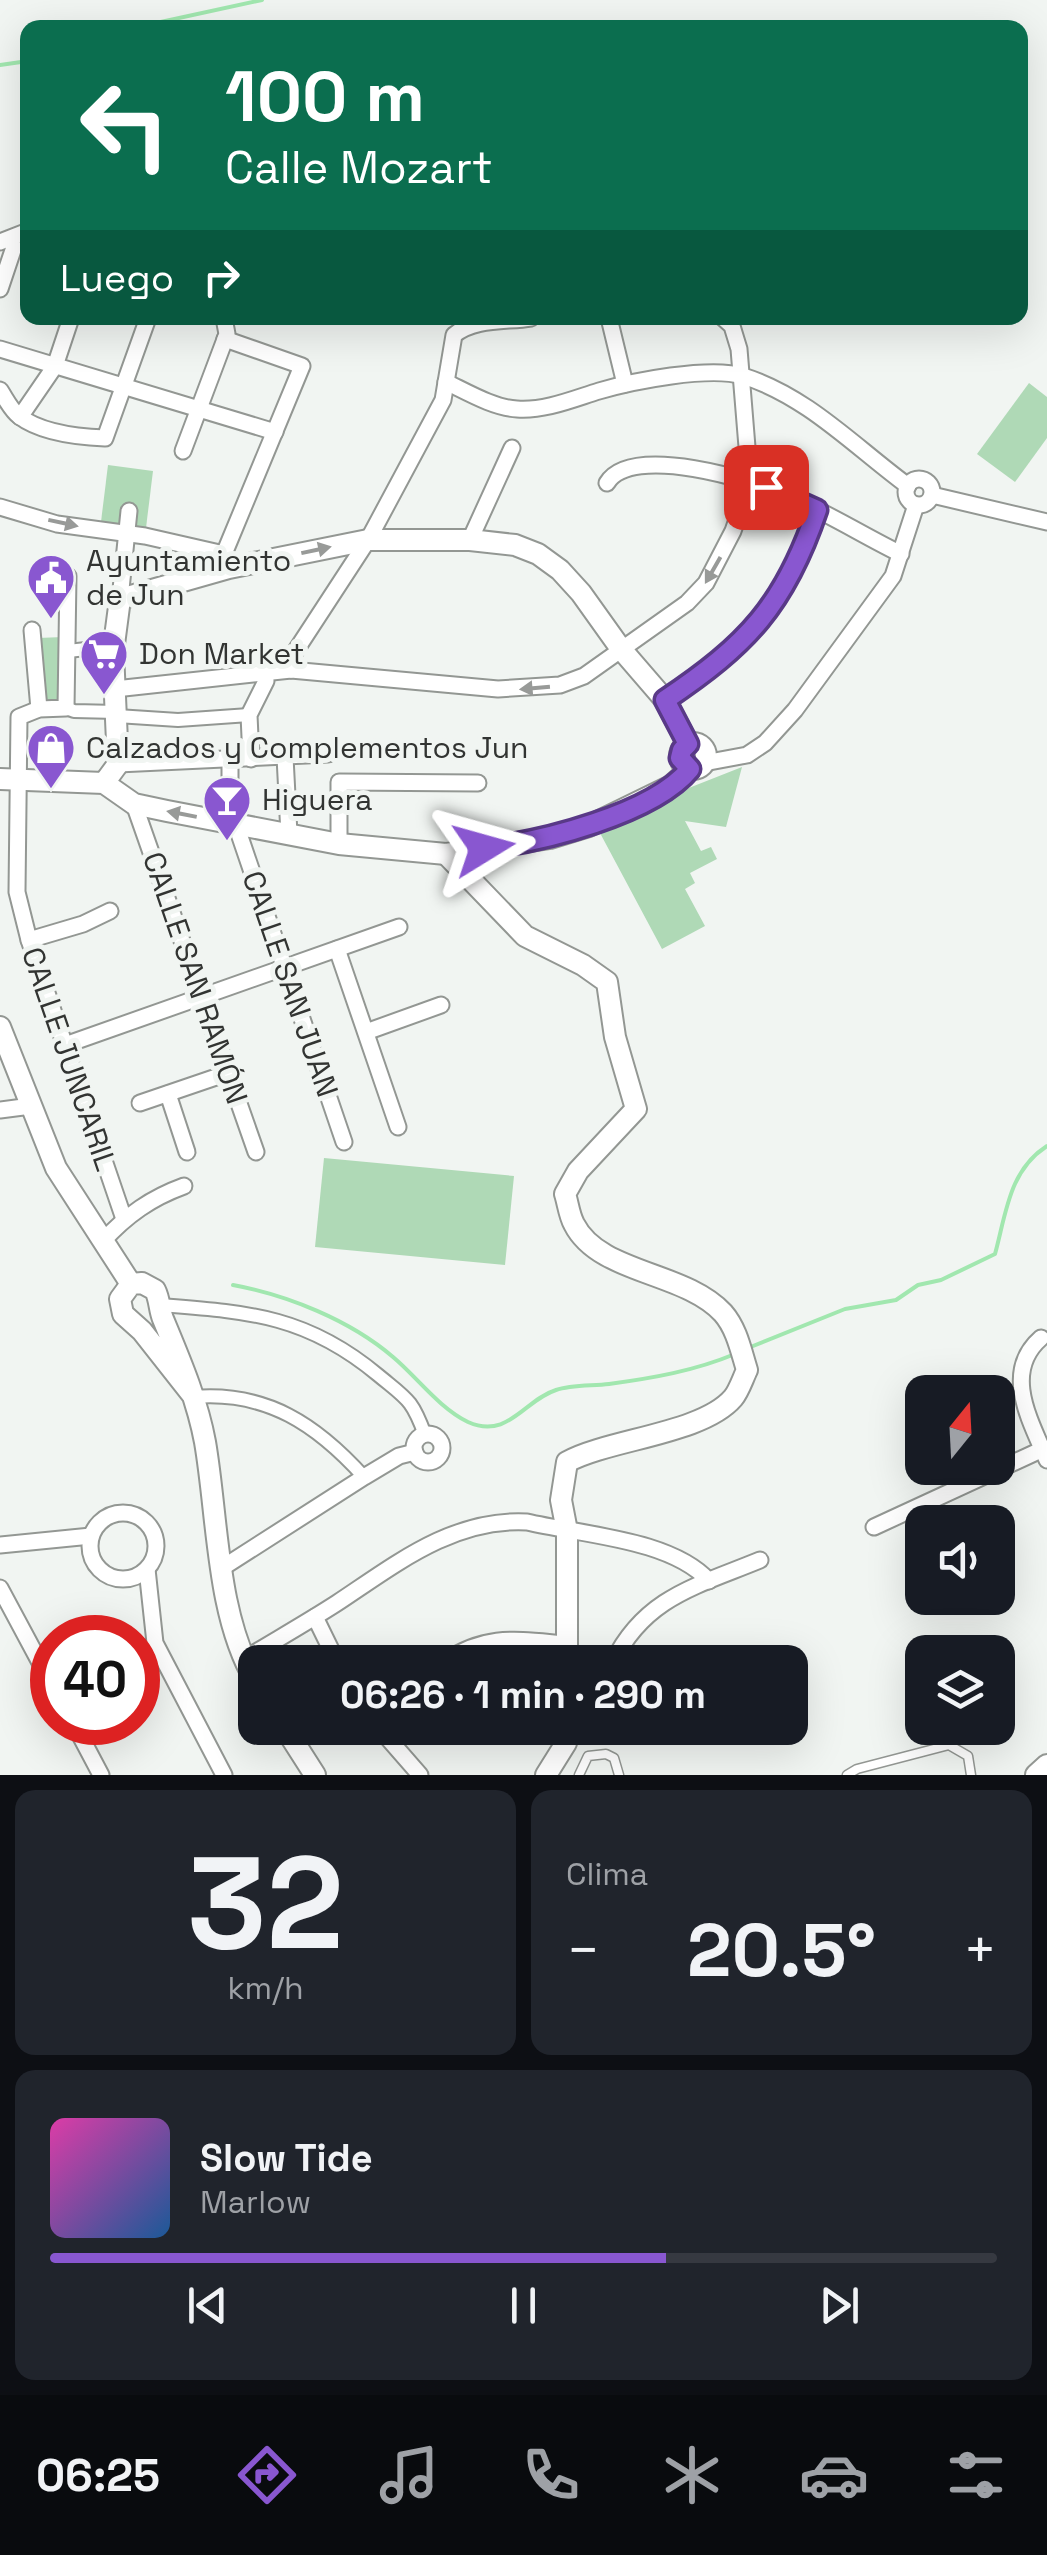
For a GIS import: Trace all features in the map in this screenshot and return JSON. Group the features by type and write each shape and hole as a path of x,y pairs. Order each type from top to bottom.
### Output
{"street":[{"path":"0,290 7,245"},
{"path":"20,416 56,366 69,325"},
{"path":"0,390 20,416 62,432 105,438 146,325"},
{"path":"183,451 225,339 224,325"},
{"path":"291,670 290,658 368,540 442,400 454,335 464,328 484,325"},
{"path":"611,325 625,384"},
{"path":"115,689 291,670 532,690 560,686 584,676 666,620 706,584 734,530 744,498 747,447 739,349 731,325"},
{"path":"225,339 302,366 226,561"},
{"path":"0,349 275,432"},
{"path":"446,382 518,410 560,404 625,384 715,372 740,375 778,391 832,425 908,486"},
{"path":"470,540 512,448"},
{"path":"607,483 613,473 625,467 642,466 666,466 746,480 817,510 901,554"},
{"path":"914,480 922,480 929,484 932,495 924,504 916,505 907,498 908,486 914,480"},
{"path":"932,495 1047,522"},
{"path":"9,779 104,783 134,804 339,844 446,854 550,838 589,826 671,786 697,766 747,754 772,735 834,659 892,576 916,505"},
{"path":"0,507 57,524 127,533 226,561"},
{"path":"665,700 700,678 758,626 784,589 817,510"},
{"path":"104,783 118,764 114,646 129,511"},
{"path":"120,599 226,561 368,540 470,540 514,545 538,554 560,570 665,700 688,744 680,758 697,766"},
{"path":"66,708 68,576"},
{"path":"32,630 39,710 66,708 178,720 249,715"},
{"path":"68,651 114,646"},
{"path":"251,759 249,715 266,681 265,673"},
{"name":"CALLE JUNCARIL","path":"39,710 19,716 9,779 17,892 29,940 124,1219"},
{"path":"118,764 328,754"},
{"path":"285,756 289,834"},
{"name":"CALLE SAN JUAN","path":"230,760 233,824 344,1142"},
{"path":"339,844 339,782 478,783"},
{"name":"CALLE SAN RAMÓN","path":"134,804 256,1152"},
{"path":"446,854 525,936 584,964 607,982 616,1037 636,1109 578,1171 565,1194 574,1224 594,1248 697,1291 725,1315 736,1334 746,1370 733,1398 706,1416 666,1432 585,1452 567,1462 560,1500 567,1531 567,1645"},
{"path":"29,940 83,924 110,911"},
{"path":"65,1045 399,927"},
{"path":"337,949 398,1128"},
{"path":"366,1032 440,1005"},
{"path":"0,1027 56,1168 131,1284"},
{"path":"140,1103 228,1074"},
{"path":"168,1094 188,1152"},
{"path":"0,1110 31,1106"},
{"path":"103,1241 124,1219 158,1196 184,1186"},
{"path":"194,1396 124,1314 120,1300 123,1290 131,1284 155,1290 194,1396 222,1568 240,1645"},
{"path":"133,1321 146,1321 159,1306"},
{"path":"159,1306 228,1310 273,1318 333,1342 347,1349 413,1404 425,1435"},
{"path":"874,1528 1045,1454 1022,1392 1021,1366 1028,1350 1044,1336"},
{"path":"194,1396 228,1394 288,1415 333,1445 364,1477"},
{"path":"425,1435 441,1442 440,1456 428,1462 415,1452 416,1443 425,1435"},
{"path":"222,1568 364,1477 400,1456 415,1452"},
{"path":"124,1512 144,1520 155,1538 153,1560 147,1569 127,1579 106,1575 92,1558 91,1536 96,1526 113,1514 124,1512"},
{"path":"268,1645 427,1544 474,1526 506,1521 675,1555 700,1570 709,1581"},
{"path":"0,1545 91,1536"},
{"path":"622,1645 628,1632 673,1598 760,1560"},
{"path":"147,1569 155,1644 224,1775"},
{"path":"0,1588 30,1644"},
{"path":"315,1617 329,1645"},
{"path":"476,1645 501,1639 529,1645"},
{"path":"85,1745 100,1775"},
{"path":"294,1745 310,1773"},
{"path":"393,1745 420,1775"},
{"path":"546,1775 563,1745"},
{"path":"1036,1775 1047,1766"}],"lane":[{"path":"848,1775 857,1769 949,1745 968,1756 971,1775"},
{"path":"579,1775 588,1756 597,1754 614,1758 619,1775"}],"green space":[{"path":"1029,383 1047,397 1047,438 1015,482 977,454"},
{"path":"108,465 153,471 145,536 100,530"},
{"path":"63,637 66,704 41,706 38,638"},
{"path":"742,767 726,827 685,821 701,851 711,847 717,859 690,873 695,883 685,889 705,926 662,949 600,833 671,795"},
{"path":"324,1158 514,1176 505,1265 315,1247"}],"waterway":[{"path":"170,20 262,0"},
{"path":"0,65 20,62"},
{"path":"748,1348 845,1309 896,1300 918,1285 941,1280 995,1254 1017,1180 1024,1167 1047,1146"},
{"path":"233,1285 296,1302 338,1321 393,1357 447,1409 482,1426 505,1422 556,1390 657,1376 735,1354"}],"place":[{"name":"Ayuntamiento de Jun","path":"51,620"},
{"name":"Don Market","path":"104,696"},
{"name":"Calzados y Complementos Jun","path":"51,790"},
{"name":"Higuera","path":"227,842"}],"route":[{"path":"484,848 550,838 589,826 671,786 690,769 680,758 688,744 665,700 700,678 758,626 784,589 817,510 766,487"}]}
